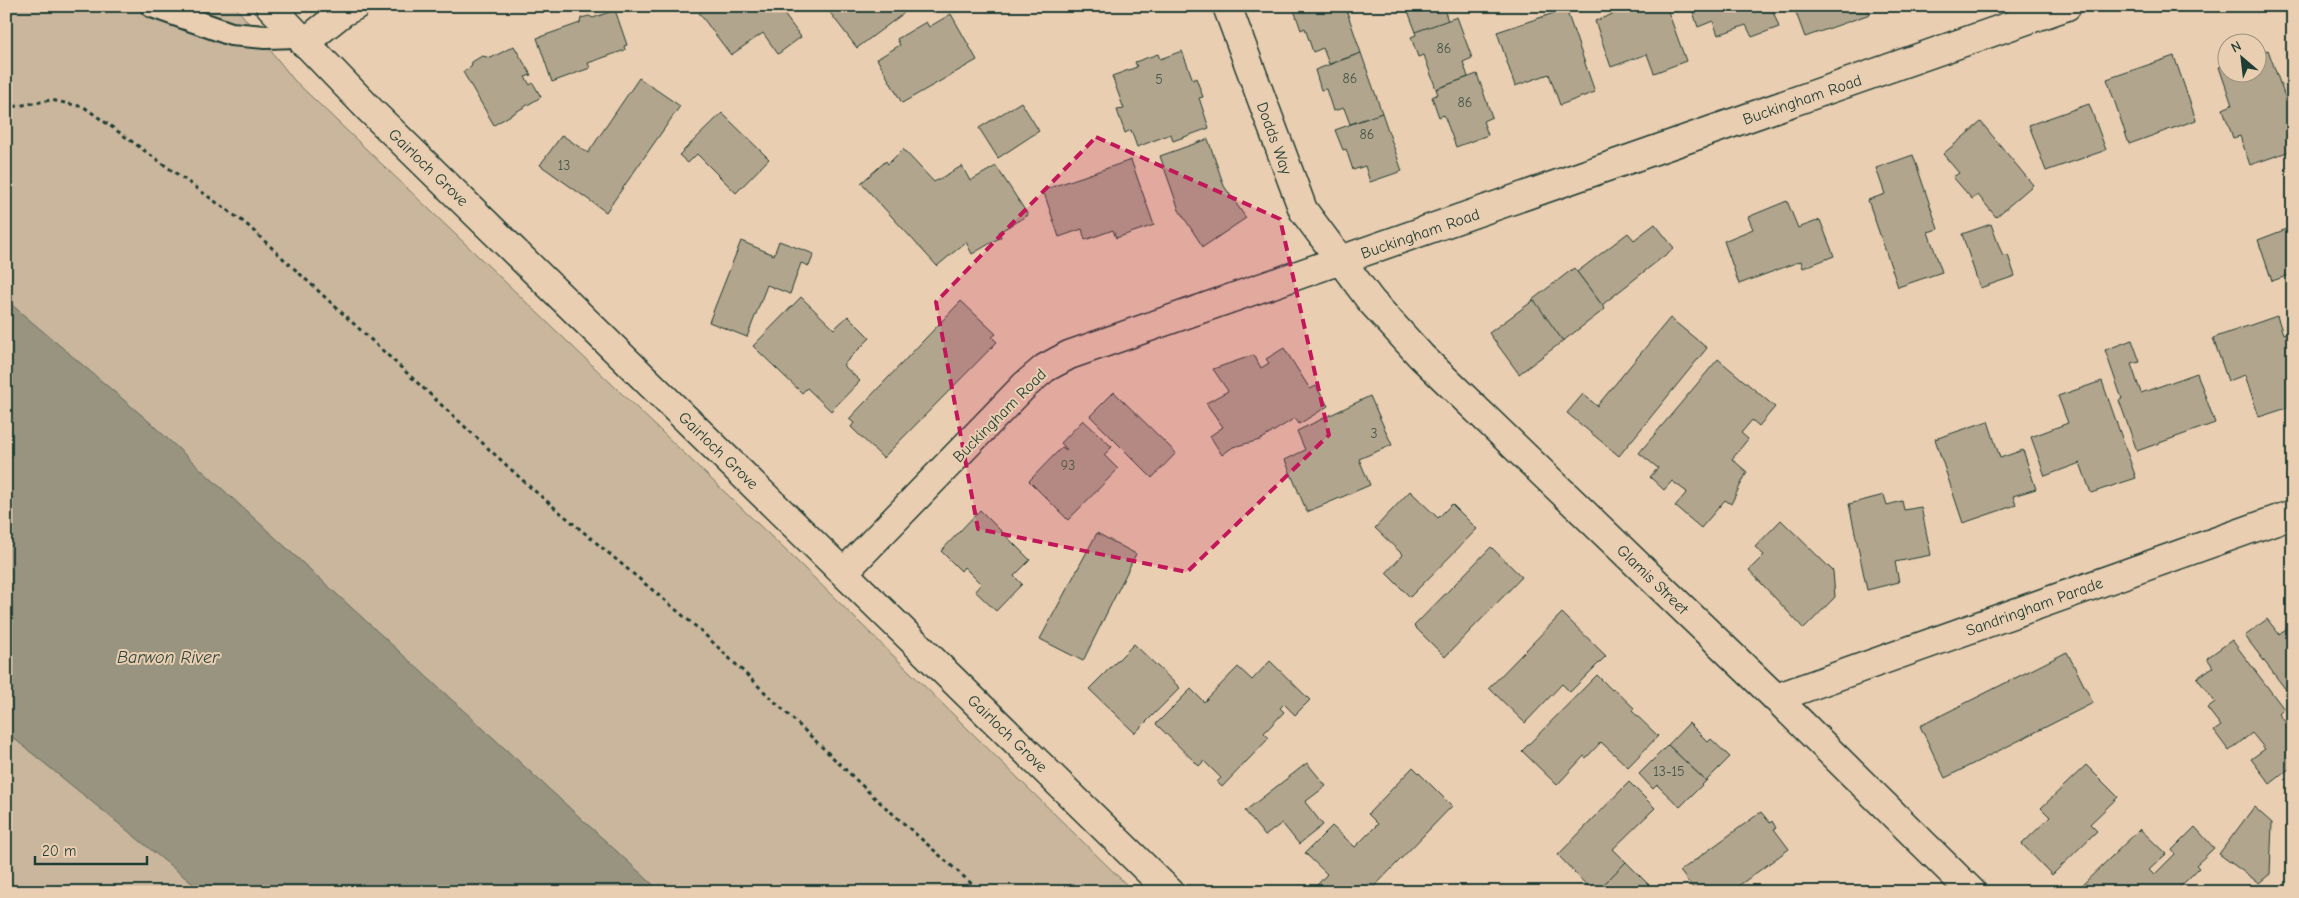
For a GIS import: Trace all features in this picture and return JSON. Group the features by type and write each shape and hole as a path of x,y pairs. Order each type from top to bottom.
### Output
{"street":[{"name":"Gairloch Grove","path":"270,6 377,117 1170,892"},
{"path":"301,39 355,6"},
{"name":"Dodds Way","path":"1227,6 1299,200 1308,218 1340,260"},
{"name":"Buckingham Road","path":"844,572 1025,385 1056,361 2067,6"},
{"name":"Glamis Street","path":"1340,260 1371,301 1421,356 1776,698 1972,892"},
{"name":"Sandringham Parade","path":"1776,698 2293,514"}],"lane":[{"path":"152,6 231,34 301,39"}],"path":[{"path":"6,108 51,100 84,107 245,223 530,487 700,630 874,797 981,892"}],"highlighted area":[{"path":"1096,137 1280,219 1329,435 1187,572 978,529 936,302"}],"shaded area":[{"path":"6,6 235,6 294,80 801,565 1134,892 661,892 145,418 6,300"},
{"path":"6,732 203,892 6,892"}],"water":[{"name":"Barwon River","path":"6,300 145,418 661,892 203,892 6,732"}],"building":[{"path":"707,6 778,6 801,37 778,54 763,33 731,55 699,13"},
{"path":"825,6 899,6 904,13 857,48"},
{"path":"1306,6 1345,6 1361,53 1329,64 1323,48 1313,52 1305,28 1301,30 1294,10"},
{"path":"1406,6 1443,6 1448,21 1416,32"},
{"path":"1626,6 1666,6 1686,61 1654,73 1647,54 1611,67 1595,21 1626,9"},
{"path":"1691,6 1771,6 1779,27 1752,37 1746,25 1718,35 1713,21 1698,27"},
{"path":"1807,6 1867,6 1870,14 1805,37 1795,10"},
{"path":"1566,9 1595,92 1560,105 1549,74 1515,86 1497,32"},
{"path":"615,10 627,45 624,46 625,50 588,63 590,68 552,82 537,38 580,23 581,18 589,16 593,18"},
{"path":"951,14 977,60 902,103 877,59 900,45 897,39 926,22 929,27"},
{"path":"1457,17 1472,58 1463,62 1468,77 1436,89 1424,55 1418,57 1411,37 1416,35 1415,32"},
{"path":"514,46 531,75 525,77 530,85 533,83 541,97 494,125 463,72 471,67 472,62 482,56 491,58"},
{"path":"2268,50 2293,119 2293,150 2250,165 2240,136 2233,138 2223,109 2232,105 2224,82 2266,82 2266,51"},
{"path":"1182,51 1193,80 1196,78 1203,97 1199,98 1209,128 1173,141 1171,134 1137,147 1131,130 1125,133 1117,110 1124,109 1112,76 1137,67 1135,62 1158,54 1160,59"},
{"path":"1361,53 1382,113 1350,124 1344,108 1333,111 1326,89 1321,90 1315,70"},
{"path":"2174,56 2196,120 2129,144 2107,79"},
{"path":"1477,74 1492,117 1483,121 1488,135 1456,147 1444,115 1439,117 1432,97 1438,94 1436,89"},
{"path":"639,78 680,106 606,212 540,165 562,135 588,153"},
{"path":"1021,102 1039,131 998,158 979,128"},
{"path":"2089,104 2106,150 2046,171 2029,125"},
{"path":"722,113 769,159 736,193 697,154 688,163 679,155"},
{"path":"1382,113 1402,171 1370,182 1365,166 1353,170 1346,149 1343,150 1335,130"},
{"path":"1981,122 2033,185 1996,217 1978,195 1972,199 1953,177 1959,173 1943,154"},
{"path":"1208,139 1224,186 1246,218 1203,247 1179,210 1160,156"},
{"path":"903,149 934,182 962,166 970,181 996,166 1028,215 999,232 1001,237 972,254 966,242 937,266 861,183 886,161 888,164"},
{"path":"1913,155 1938,229 1928,232 1942,272 1898,287 1868,200 1885,194 1876,168"},
{"path":"1131,160 1154,225 1116,238 1113,230 1085,240 1082,229 1059,237 1043,190"},
{"path":"1787,201 1798,228 1820,220 1834,256 1803,268 1801,261 1739,284 1724,241 1753,229 1748,217"},
{"path":"1655,224 1674,248 1602,305 1577,272 1628,233 1634,240"},
{"path":"1991,224 2003,257 2008,255 2015,276 1980,288 1962,234"},
{"path":"2292,227 2293,274 2272,281 2258,240"},
{"path":"741,241 774,255 779,241 814,254 809,266 801,263 790,294 767,285 747,337 709,322"},
{"path":"1574,268 1605,309 1563,341 1532,300"},
{"path":"801,297 834,329 848,316 870,338 843,365 860,381 831,411 807,388 802,393 753,346"},
{"path":"1534,300 1563,341 1519,374 1489,333"},
{"path":"961,301 996,334 992,337 997,342 883,458 851,427 854,423 849,419"},
{"path":"2277,316 2283,334 2288,333 2293,346 2293,406 2259,417 2245,375 2228,381 2213,338"},
{"path":"1670,318 1707,348 1619,456 1567,413 1583,394 1597,406"},
{"path":"2132,340 2140,362 2131,364 2141,393 2197,373 2215,423 2137,451 2119,400 2122,399 2105,350"},
{"path":"1284,348 1310,389 1316,386 1328,406 1299,424 1295,418 1260,440 1233,447 1222,455 1210,436 1223,427 1206,403 1228,391 1213,369 1254,355 1261,368 1269,363 1266,359"},
{"path":"1718,359 1775,407 1759,426 1752,420 1741,433 1748,439 1732,459 1747,472 1731,504 1725,500 1701,528 1675,506 1687,492 1672,481 1664,490 1650,477 1658,468 1639,453"},
{"path":"2102,381 2136,478 2091,493 2080,463 2045,476 2031,437 2068,423 2058,396"},
{"path":"1114,392 1176,453 1152,478 1090,416"},
{"path":"1370,396 1392,445 1359,459 1370,485 1307,512 1285,460 1305,450 1297,431"},
{"path":"1083,420 1112,447 1104,455 1118,469 1068,520 1029,481 1062,447 1067,450 1061,443"},
{"path":"1988,421 2000,458 2023,450 2036,489 2013,496 2016,505 1963,523 1935,439"},
{"path":"1410,491 1438,518 1452,504 1477,529 1410,597 1386,573 1403,555 1375,528"},
{"path":"1884,495 1887,505 1902,501 1904,510 1921,507 1931,555 1895,562 1899,582 1867,590 1849,504"},
{"path":"980,510 1030,560 1014,576 1022,584 996,611 975,591 981,584 964,567 961,571 941,551"},
{"path":"1781,520 1833,571 1835,597 1804,629 1749,570 1764,555 1755,547"},
{"path":"1097,533 1136,554 1083,661 1040,639"},
{"path":"1491,547 1522,577 1445,657 1414,626"},
{"path":"1562,613 1606,656 1570,692 1562,684 1525,723 1489,688"},
{"path":"2267,619 2279,634 2293,624 2293,699 2245,636"},
{"path":"2232,640 2284,709 2279,714 2293,732 2293,766 2270,784 2251,759 2265,749 2252,733 2229,751 2214,731 2221,726 2207,708 2215,702 2197,678 2213,667 2207,658"},
{"path":"1134,644 1180,688 1135,733 1089,689"},
{"path":"2067,652 2093,703 1945,778 1920,726"},
{"path":"1270,661 1310,700 1295,715 1284,704 1280,708 1284,712 1264,733 1269,738 1222,787 1217,782 1221,778 1204,761 1199,766 1156,724 1191,689 1204,702 1238,667 1252,680"},
{"path":"1597,675 1634,708 1632,711 1658,736 1628,767 1601,742 1586,758 1584,756 1557,785 1522,751"},
{"path":"1689,723 1708,742 1711,739 1730,757 1706,781 1668,745"},
{"path":"1668,745 1706,781 1680,807 1657,785 1653,789 1639,774"},
{"path":"1307,763 1326,786 1305,802 1323,825 1299,844 1282,823 1265,836 1245,811"},
{"path":"2086,765 2118,797 2090,824 2097,831 2052,875 2022,844 2050,817 2041,808"},
{"path":"1413,767 1452,806 1369,892 1311,892 1327,874 1305,853 1332,826 1355,847 1378,824 1368,814"},
{"path":"1629,782 1655,808 1613,849 1626,862 1597,892 1593,892 1558,855"},
{"path":"2254,807 2272,823 2270,874 2259,883 2219,854"},
{"path":"1761,812 1770,823 1772,821 1776,828 1774,829 1789,849 1730,892 1696,892 1680,871"},
{"path":"2195,827 2214,848 2196,865 2199,868 2175,892 2081,892 2078,889 2140,829 2166,854 2149,870 2154,875 2175,854 2172,850"},
{"path":"1626,862 1656,892 1606,892 1601,887"},
{"path":"1416,886 1422,892 1410,892"}]}
